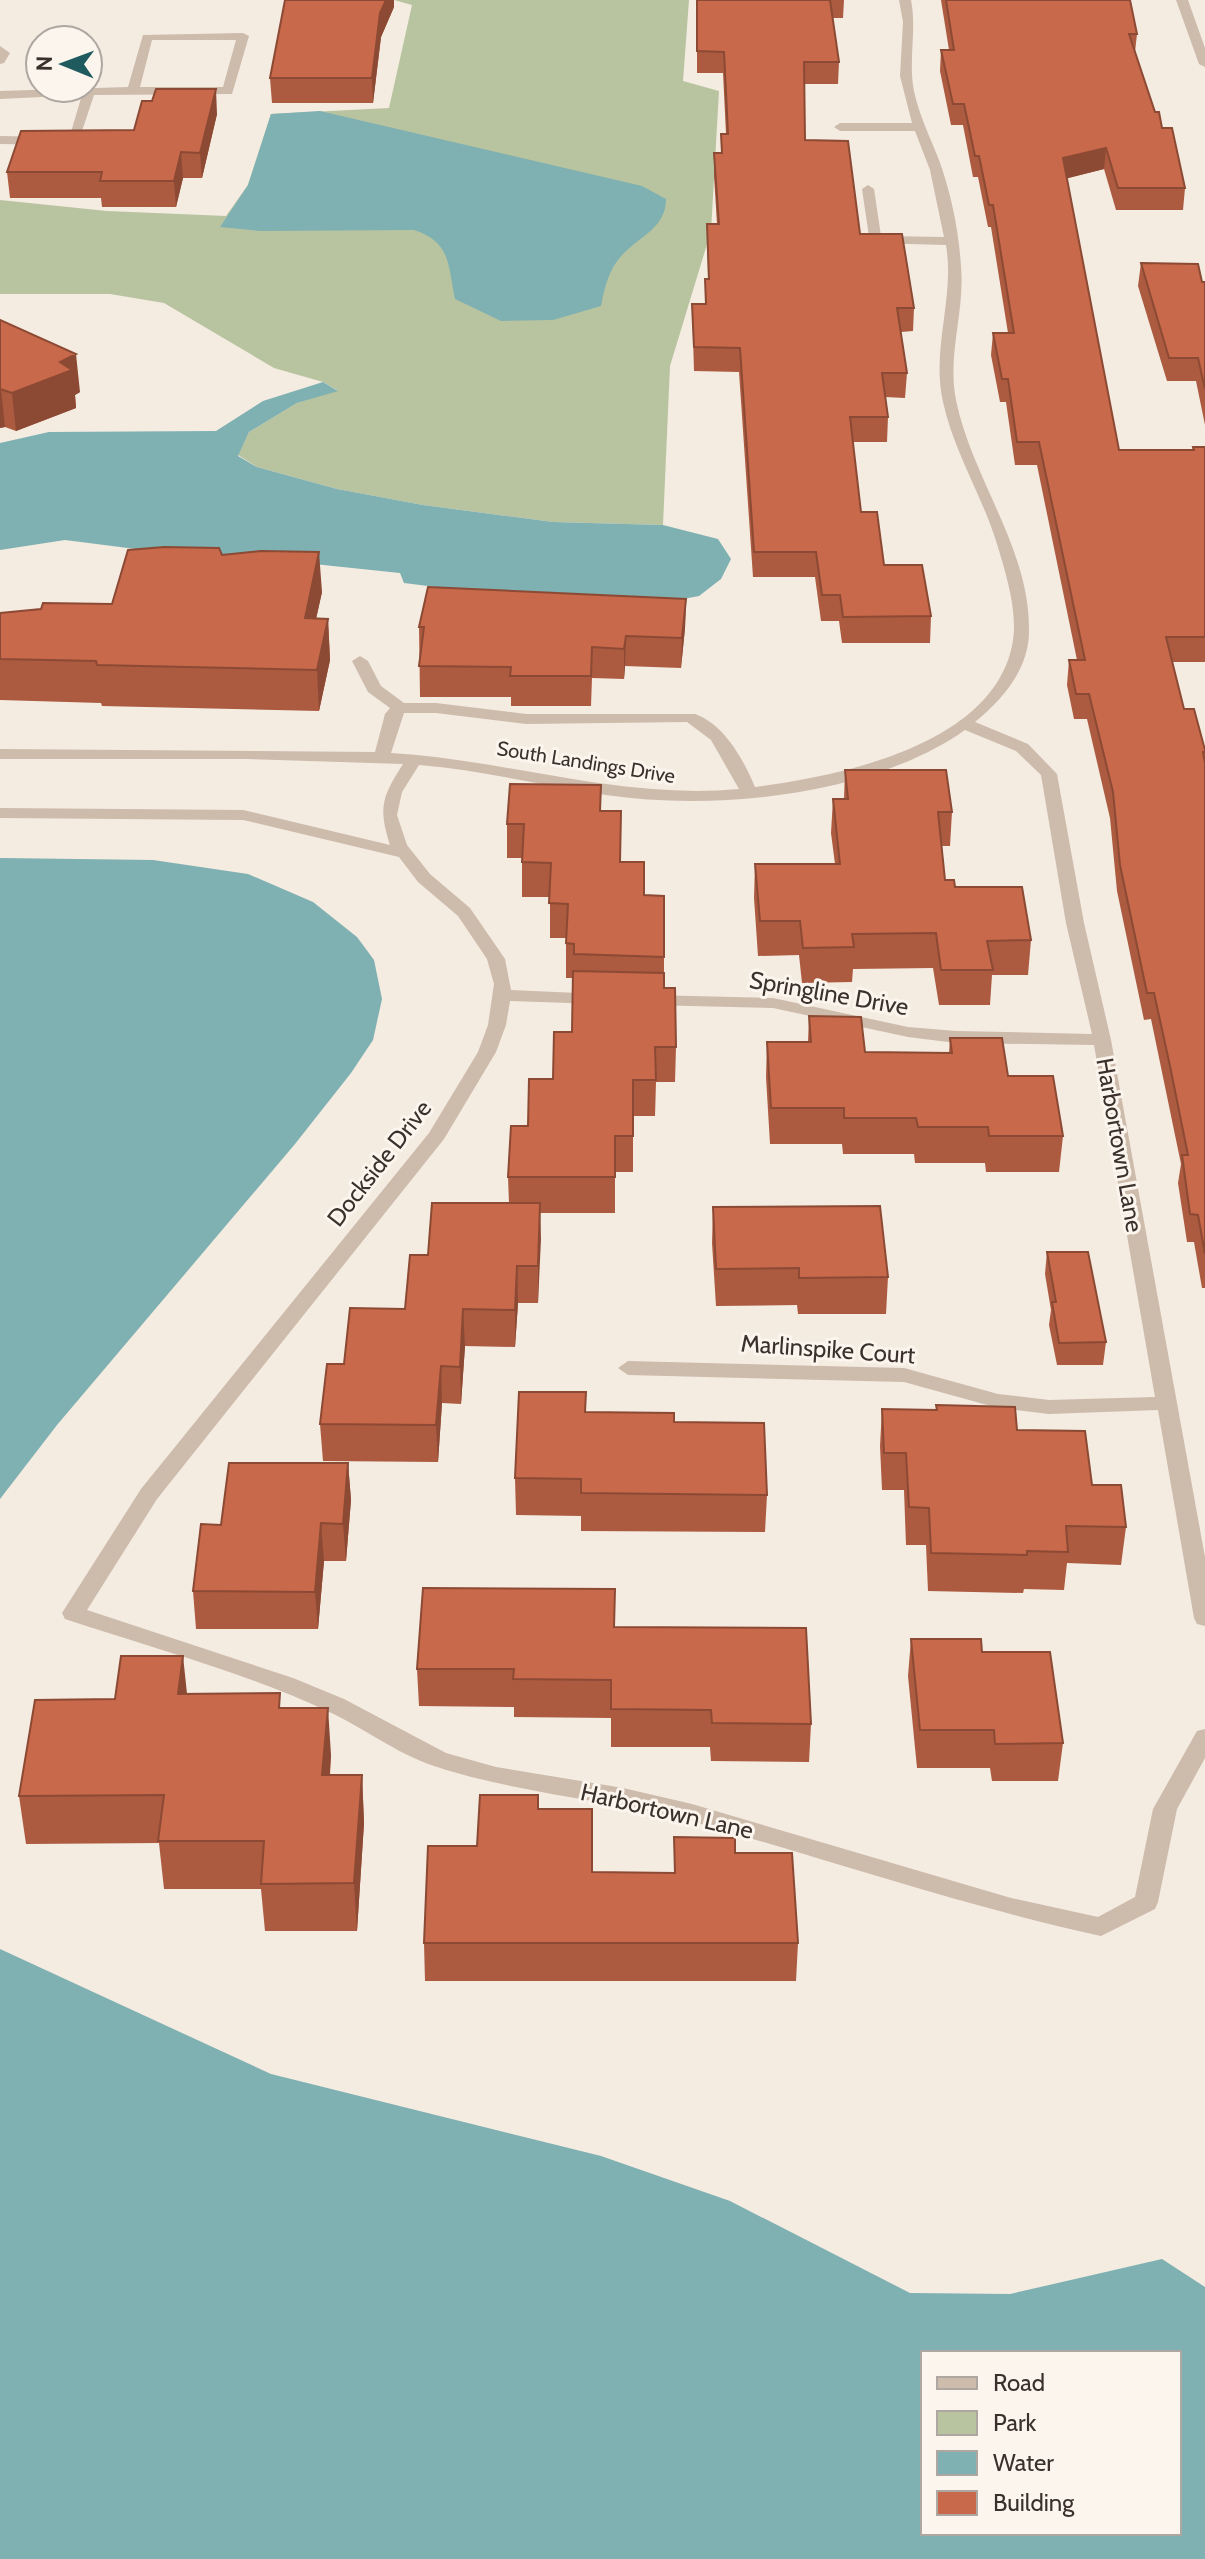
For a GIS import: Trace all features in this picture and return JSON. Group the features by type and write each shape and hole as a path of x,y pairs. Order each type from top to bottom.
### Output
{"street":[{"name":"South Landings Drive","path":"0,754 329,754 414,759 497,768 633,793 680,797 749,793 856,774 897,761 964,724 1001,690 1020,649 1022,627 1003,538 958,434 946,380 955,288 951,241 937,172 906,86 909,29 905,0"},
{"path":"1182,0 1205,64"},
{"path":"104,91 133,91 228,91 243,36 147,37 133,91"},
{"path":"0,49 4,53 0,61"},
{"path":"0,95 24,94"},
{"path":"0,140 58,141 76,134 85,104"},
{"path":"840,127 919,127"},
{"path":"868,189 875,240 951,241"},
{"path":"360,661 374,689 400,708 436,708 526,719 699,719 742,772 749,793"},
{"path":"382,757 393,714 400,708"},
{"name":"Harbortown Lane","path":"964,724 1004,737 1036,755 1049,774 1075,923 1102,1040 1205,1618"},
{"name":"Dockside Drive","path":"101,1573 149,1494 437,1135 487,1052 497,1025 503,984 496,959 464,912 424,878 399,846 389,815 394,792 414,759"},
{"path":"0,813 243,815 406,854"},
{"name":"Springline Drive","path":"500,995 773,1003 908,1032 956,1037 1102,1040"},
{"name":"Marlinspike Court","path":"628,1368 904,1375 998,1401 1049,1407 1166,1403"},
{"name":"Harbortown Lane","path":"101,1573 73,1613 285,1684 336,1705 438,1759 496,1776 623,1797 692,1813 1011,1907 1101,1927 1146,1902 1165,1809 1205,1737"}],"green space":[{"path":"394,0 689,0 683,81 719,91 711,231 670,366 663,525 553,522 423,505 337,489 257,467 238,455 249,432 297,403 337,390 323,382 274,368 164,303 110,294 0,294 0,200 107,211 226,216 248,185 271,114 389,108 412,5"}],"water":[{"path":"320,111 642,186 666,199 665,209 657,224 624,253 611,271 601,306 553,320 501,321 455,299 446,256 435,241 414,230 260,231 220,227 248,185 271,114"},
{"path":"323,382 338,391 297,403 249,432 238,456 257,467 337,489 423,505 553,522 663,525 718,539 731,559 721,579 699,596 667,602 492,594 404,583 400,573 266,559 230,561 65,540 0,550 0,443 49,432 216,431 263,401"},
{"path":"0,858 153,860 248,874 313,902 357,937 374,960 382,999 373,1040 351,1073 295,1144 57,1425 0,1499"},
{"path":"0,1949 271,2074 601,2156 730,2201 910,2293 1010,2294 1162,2259 1205,2287 1205,2559 0,2559"}],"building":[{"path":"285,0 386,0 380,13 372,78 270,78"},
{"path":"697,0 830,0 839,62 804,62 805,140 848,141 860,234 902,234 914,308 897,308 907,373 882,373 888,417 850,417 861,512 877,512 884,565 922,565 931,616 843,617 840,595 822,595 816,552 754,552 740,348 694,347 692,304 706,304 705,279 709,279 707,224 719,224 714,153 722,153 721,134 728,134 724,52 697,51"},
{"path":"946,0 1130,0 1137,34 1129,34 1155,112 1159,112 1162,128 1172,128 1185,188 1118,188 1106,148 1063,158 1119,450 1194,450 1193,447 1205,447 1205,637 1166,637 1184,709 1194,709 1205,750 1205,1254 1198,1215 1190,1214 1182,1155 1188,1155 1154,993 1147,993 1120,865 1113,792 1089,694 1076,694 1069,660 1085,660 1039,442 1017,442 1008,379 1002,379 993,333 1014,333 993,205 989,205 964,104 953,104 941,50 954,50"},
{"path":"156,89 216,89 200,153 181,152 174,181 100,181 102,172 7,172 21,131 134,130 142,101 152,101"},
{"path":"1141,263 1198,264 1202,282 1205,282 1205,389 1198,358 1169,358"},
{"path":"0,320 76,354 60,362 72,370 12,393 0,389"},
{"path":"219,548 222,555 261,551 319,552 305,618 328,619 317,670 97,665 96,661 0,659 0,613 41,609 43,603 112,604 128,550"},
{"path":"428,587 686,599 682,638 626,636 624,649 592,647 591,676 510,676 511,667 419,666 424,627 419,627"},
{"path":"845,770 946,770 952,812 938,812 945,880 954,880 955,887 1022,887 1031,940 987,941 993,970 941,970 936,933 852,934 854,947 803,948 800,921 760,921 755,864 840,864 833,799 848,799"},
{"path":"510,784 601,785 600,811 621,811 620,862 644,862 644,895 664,896 664,957 574,954 574,944 566,943 568,904 549,903 551,863 522,862 524,824 507,824"},
{"path":"573,971 664,973 664,988 675,988 676,1047 655,1047 656,1080 633,1080 633,1136 615,1136 615,1177 508,1177 511,1126 528,1126 529,1079 553,1079 554,1032 572,1032"},
{"path":"809,1016 861,1017 865,1052 952,1053 950,1038 1002,1038 1008,1076 1053,1076 1063,1136 989,1136 988,1127 918,1127 916,1118 844,1118 844,1108 771,1108 767,1042 811,1042"},
{"path":"432,1203 540,1203 538,1266 517,1266 515,1310 463,1309 460,1367 441,1366 436,1425 320,1424 327,1364 344,1364 350,1308 405,1309 410,1255 428,1255"},
{"path":"880,1206 888,1277 799,1278 799,1268 716,1269 713,1207"},
{"path":"1047,1252 1088,1252 1106,1342 1059,1343"},
{"path":"519,1392 586,1392 585,1412 674,1413 674,1422 764,1423 767,1495 581,1493 581,1479 515,1478"},
{"path":"936,1405 1015,1407 1017,1430 1085,1431 1092,1485 1121,1485 1126,1527 1066,1526 1068,1552 1027,1551 1027,1555 931,1553 929,1508 909,1507 906,1453 884,1453 882,1409 937,1410"},
{"path":"229,1463 348,1463 343,1524 321,1523 315,1592 193,1591 201,1524 221,1525"},
{"path":"423,1588 615,1589 614,1627 806,1628 811,1724 712,1723 711,1710 611,1709 611,1680 513,1679 514,1669 417,1669"},
{"path":"911,1639 981,1639 982,1652 1050,1652 1063,1743 995,1744 994,1730 920,1730"},
{"path":"121,1656 183,1656 178,1694 280,1693 279,1708 328,1708 322,1775 362,1775 354,1883 261,1884 264,1841 158,1841 164,1795 19,1796 35,1700 115,1699"},
{"path":"480,1795 538,1795 538,1809 592,1809 592,1872 675,1873 674,1837 735,1838 735,1853 792,1853 798,1943 424,1943 428,1846 477,1846"}]}
